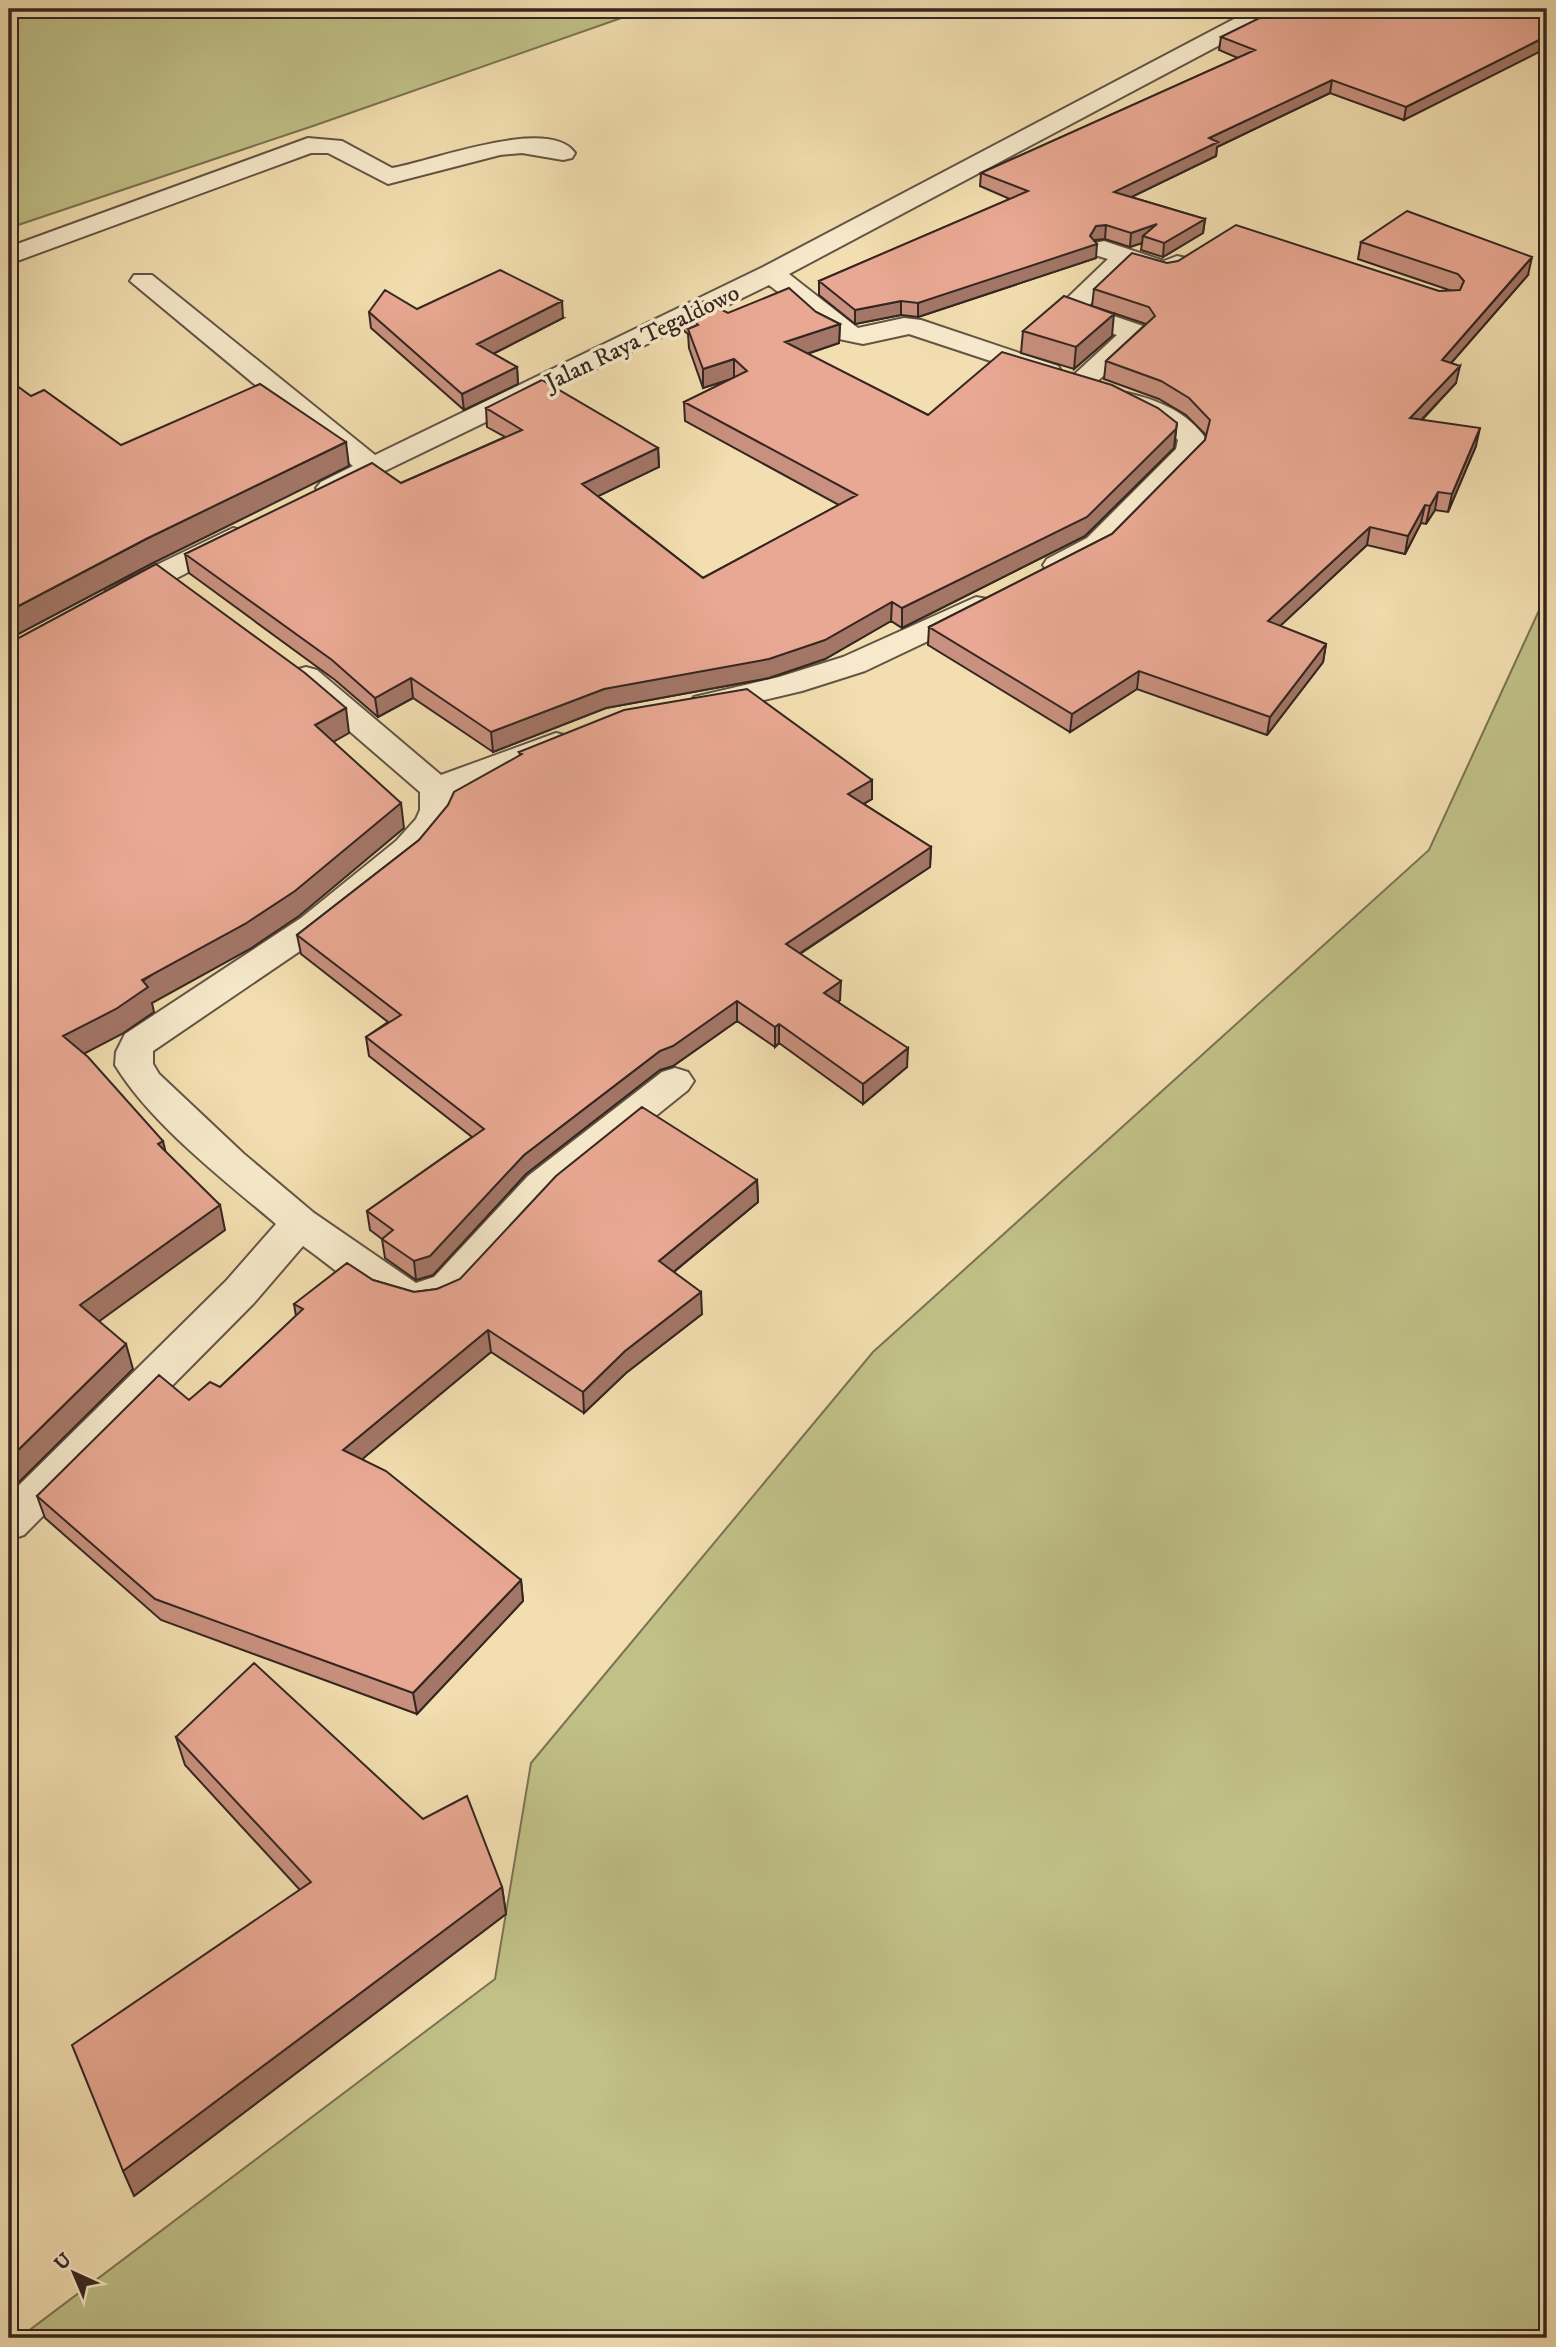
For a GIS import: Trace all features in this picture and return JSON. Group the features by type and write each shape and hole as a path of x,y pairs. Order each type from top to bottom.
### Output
{"street":[{"name":"Jalan Raya Tegaldowo","path":"311,498 772,274 1270,9"},
{"path":"9,256 271,156 308,145 333,146 388,176 512,147 547,145 563,152"},
{"path":"1079,383 1136,333 1074,311 1073,306 1114,253 1166,270 1196,251"},
{"path":"772,274 845,333 869,334 897,326 911,326 1079,383 1164,415 1182,426 1192,439 1190,451 1098,544 1037,575"},
{"path":"143,281 373,468"},
{"path":"92,610 261,523"},
{"path":"163,572 195,595"},
{"path":"670,710 776,690 838,670 878,655 1000,593"},
{"path":"279,658 322,689 437,789 437,810 408,849 313,926 138,1043 134,1052 134,1065 146,1083 230,1164 300,1223 404,1296 420,1300 435,1297 448,1288 542,1186 676,1081"},
{"path":"437,789 579,734"},
{"path":"9,1522 240,1292 300,1223"}],"green space":[{"path":"9,9 647,9 313,126 9,228"},
{"path":"1547,593 1547,2338 19,2338 495,1979 531,1763 873,1352 1429,850"}],"building":[{"path":"1278,9 1547,9 1547,36 1406,107 1332,80 1209,138 1218,142 1114,192 1205,219 1164,243 1143,236 1157,224 1131,233 1106,225 1096,226 1090,236 1097,244 918,303 901,301 855,310 819,281 1028,191 981,173 1255,50 1221,37"},
{"path":"1407,211 1532,257 1442,360 1460,366 1410,418 1480,428 1452,494 1438,492 1430,506 1425,505 1408,536 1370,527 1268,621 1326,644 1270,717 1139,671 1072,714 929,627 1112,534 1205,440 1210,420 1189,398 1161,381 1106,361 1155,316 1149,307 1094,289 1132,253 1167,263 1178,261 1236,225 1439,291 1460,290 1464,281 1458,274 1361,242"},
{"path":"500,270 562,301 477,344 517,367 462,394 369,312 385,290 417,309"},
{"path":"789,288 816,312 840,324 785,342 928,415 1002,352 1112,385 1158,408 1177,423 1176,429 1087,517 902,608 892,602 825,640 769,659 604,689 491,732 411,678 375,698 332,660 185,554 372,463 401,483 522,430 486,408 542,380 658,448 582,484 703,578 857,495 684,402 747,371 734,359 703,369 688,329 698,325 683,311 704,301 728,313"},
{"path":"1064,296 1114,314 1076,347 1023,331"},
{"path":"9,380 31,396 44,390 121,445 260,384 346,442 146,539 9,611"},
{"path":"156,564 305,673 346,708 315,725 401,803 295,891 245,924 142,980 148,987 116,1009 63,1036 88,1057 163,1141 158,1144 220,1205 80,1305 126,1344 9,1459 9,641"},
{"path":"747,689 872,780 848,794 931,847 786,944 841,981 824,993 908,1048 863,1084 779,1024 775,1027 737,1001 673,1046 660,1051 524,1155 430,1256 414,1261 382,1239 393,1230 367,1211 484,1129 366,1037 401,1015 297,935 419,840 448,805 454,792 522,754 519,752 624,710"},
{"path":"642,1107 757,1180 659,1261 701,1292 625,1351 583,1392 488,1330 343,1450 386,1471 521,1580 413,1693 155,1599 37,1496 159,1375 189,1400 210,1382 220,1387 303,1309 294,1304 347,1263 373,1280 414,1292 437,1289 460,1279 556,1176"},
{"path":"254,1663 423,1819 467,1796 502,1887 123,2171 72,2045 311,1882 176,1737"}]}
